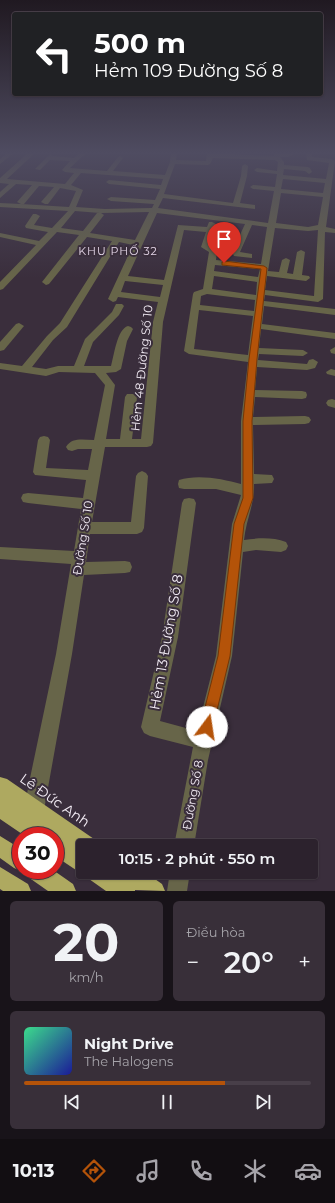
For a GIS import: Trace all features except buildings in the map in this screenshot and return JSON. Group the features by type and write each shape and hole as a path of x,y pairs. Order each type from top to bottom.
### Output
{"highway":[{"name":"Lê Đức Anh","path":"0,786 77,839"},
{"path":"0,807 29,827"},
{"path":"0,846 12,854"},
{"path":"64,850 76,858"},
{"path":"0,877 20,891"},
{"path":"48,879 66,891"},
{"path":"107,879 125,891"},
{"path":"137,879 155,891"}],"street":[{"path":"21,202 28,195"},
{"path":"45,202 53,195"},
{"path":"0,287 72,209 78,195"},
{"path":"111,198 154,195"},
{"path":"78,368 88,341 116,313 115,300 122,278 161,195"},
{"path":"165,195 252,207"},
{"path":"236,204 239,195"},
{"name":"Đường Số 8","path":"185,839 192,792 224,656 239,524 248,498 247,421 261,294 276,195"},
{"path":"313,362 312,366 307,367 253,357 189,351 197,294 208,291 318,299 322,226 327,195"},
{"path":"0,205 112,211 154,210 300,229 335,223"},
{"path":"46,282 100,215"},
{"path":"36,216 29,226 138,243"},
{"path":"208,291 209,273 213,251 205,247 214,217"},
{"path":"249,223 236,252 237,254 249,256"},
{"path":"322,226 335,231"},
{"name":"Hẻm 48 Đường Số 10","path":"72,447 74,444 147,443 158,322 181,228 210,230"},
{"path":"0,235 41,244"},
{"path":"24,370 50,338 64,325 117,239"},
{"path":"282,276 301,278 301,252"},
{"path":"195,306 261,294 282,276 286,260"},
{"path":"211,262 261,294 335,336"},
{"path":"209,273 261,294 335,312"},
{"path":"122,278 167,284"},
{"path":"115,300 163,300"},
{"path":"0,348 19,326"},
{"path":"1,368 46,373 58,369 116,369 122,342 128,329"},
{"path":"253,357 303,353"},
{"name":"Đường Số 10","path":"34,810 64,654 88,504 110,385 98,370"},
{"path":"250,393 302,395"},
{"path":"125,443 131,397"},
{"path":"247,421 305,420"},
{"path":"44,440 39,472 93,475"},
{"path":"84,528 137,528 142,476"},
{"path":"184,484 220,483 233,486 248,485 268,479"},
{"path":"28,498 88,504"},
{"name":"Hẻm 13 Đường Số 8","path":"189,503 170,637 150,727 203,742"},
{"path":"237,547 256,544 281,546"},
{"path":"0,553 78,563 126,567"},
{"path":"178,891 179,879"}],"district":[{"name":"KHU PHỐ 32","path":"118,251"}],"route":[{"path":"207,727 224,656 239,524 248,498 247,421 264,268 224,263"}]}
